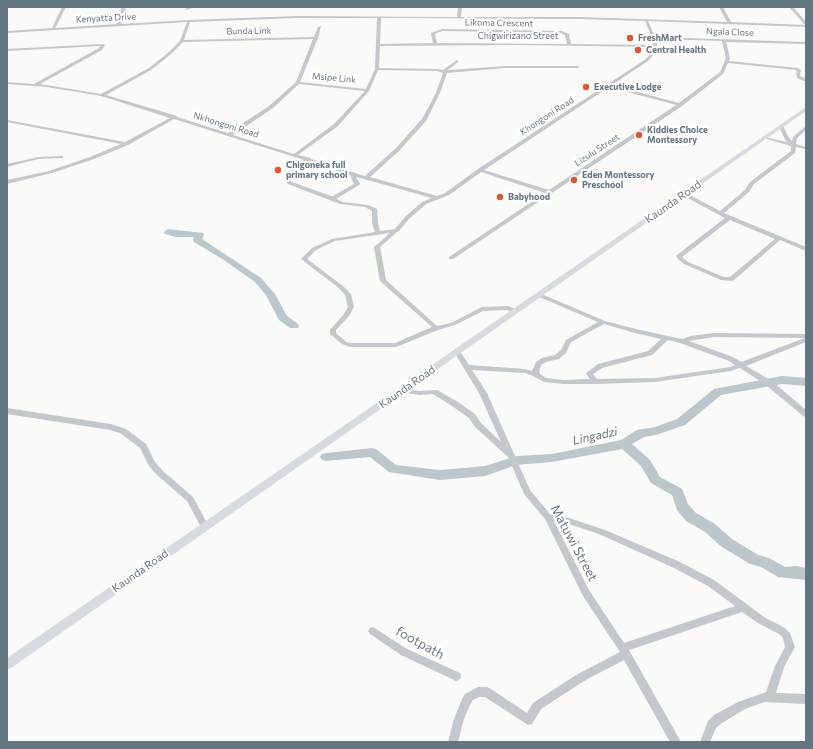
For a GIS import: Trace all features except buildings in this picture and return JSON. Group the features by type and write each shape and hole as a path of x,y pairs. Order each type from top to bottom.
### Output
{"main road":[{"name":"Kaunda Road","path":"7,664 781,127 806,108"}],"street":[{"path":"53,29 64,7"},
{"path":"119,25 124,7"},
{"path":"187,9 193,7"},
{"path":"459,17 460,7"},
{"path":"721,7 729,22"},
{"path":"791,7 806,25"},
{"name":"Kenyatta Drive","path":"7,32 282,17 459,17 646,20 806,25"},
{"path":"295,155 336,125 368,90 378,69 379,45 377,27 379,17"},
{"path":"646,20 656,46"},
{"path":"102,96 150,69 170,53 182,41 190,21"},
{"path":"230,135 271,107 298,83 320,27"},
{"name":"Likoma Crescent","path":"435,45 433,33 442,30 562,32 567,34 569,44"},
{"name":"Bunda Link","path":"182,41 316,38"},
{"name":"Ngala Close","path":"654,38 805,43"},
{"path":"724,40 728,54 727,62 788,67 798,70 798,77 806,81"},
{"name":"Chigwirizano Street","path":"379,45 569,44 656,46"},
{"path":"7,50 103,45 101,49 34,85"},
{"name":"Khongoni Road","path":"436,328 384,281 377,247 397,230 407,218 424,203 447,194 480,170 650,58 656,50 656,46"},
{"path":"366,178 398,149 424,120 438,93 444,72 457,61"},
{"name":"Lizulu Street","path":"451,258 680,105 722,73 727,62"},
{"path":"378,69 444,72 506,67 578,66"},
{"name":"Nkhongoni Road","path":"7,83 34,85 102,96 175,117 366,178 424,195 438,197"},
{"name":"Msipe Link","path":"298,83 368,90"},
{"path":"608,85 680,105"},
{"path":"7,182 70,166 126,144 175,117"},
{"path":"7,121 126,144"},
{"path":"781,127 787,139 793,145"},
{"path":"720,214 747,191 752,183 793,152 793,145 796,137 806,127"},
{"path":"765,138 806,148"},
{"path":"7,166 43,157 61,157"},
{"path":"309,159 288,176 287,180 290,183 342,203 366,206 375,210 375,223 378,233"},
{"path":"480,170 548,192"},
{"path":"330,198 357,184 352,173"},
{"path":"684,194 720,214 806,249"},
{"path":"729,218 680,256 680,258 686,263 704,271 723,278 732,279 779,238"},
{"path":"397,230 334,240 320,245 305,256 304,260 306,263 341,287 350,299 351,307 349,311 333,330 333,334 344,343 350,345 396,345 436,328 452,324 482,309 508,308 515,311"},
{"path":"539,295 603,322 635,331 682,341 741,364 769,383 806,414"},
{"path":"535,374 538,364 561,355 568,342 603,322"},
{"path":"682,341 714,336 806,336"},
{"path":"596,382 589,373 600,366 650,353 666,337"},
{"path":"468,367 498,368 535,374 548,381 596,382 655,380 731,369 806,340"},
{"name":"Matuwi Street","path":"457,352 468,367 496,419 527,492 548,516 586,593 624,651 676,742"},
{"path":"401,390 419,393 434,392 455,404 472,416 478,425 510,455"},
{"path":"7,411 111,427 123,431 144,446 152,464 160,473 190,499 204,527"},
{"path":"548,516 563,519 602,532 677,565 711,583 761,620 782,631 790,641 788,653 780,666 769,697"},
{"path":"453,742 458,719 466,702 470,697 478,692 487,692 528,720 537,706 624,651 744,607"},
{"name":"footpath","path":"373,631 404,652 456,676"},
{"path":"705,742 712,725 723,714 742,705 769,697 806,699"}],"waterway":[{"path":"168,232 176,234 200,235 197,240 227,258 258,280 270,294 283,318 294,326"},
{"name":"Lingadzi","path":"624,444 641,433 656,431 681,422 718,392 782,380 806,382"},
{"name":"Lingadzi","path":"517,461 552,458 624,444"},
{"path":"624,444 646,463 655,480 677,492 682,506 691,517 710,528 727,543 755,560 764,562 783,573 796,572 806,574"},
{"path":"326,457 372,452 393,469 440,475 485,471 511,463"}],"place":[{"name":"FreshMart","path":"630,38"},
{"name":"Central Health","path":"638,50"},
{"name":"Executive Lodge","path":"586,87"},
{"name":"Kiddies Choice Montessory","path":"639,135"},
{"name":"Chigoneka full primary school","path":"278,170"},
{"name":"Eden Montessory Preschool","path":"574,180"},
{"name":"Babyhood","path":"500,197"}]}
